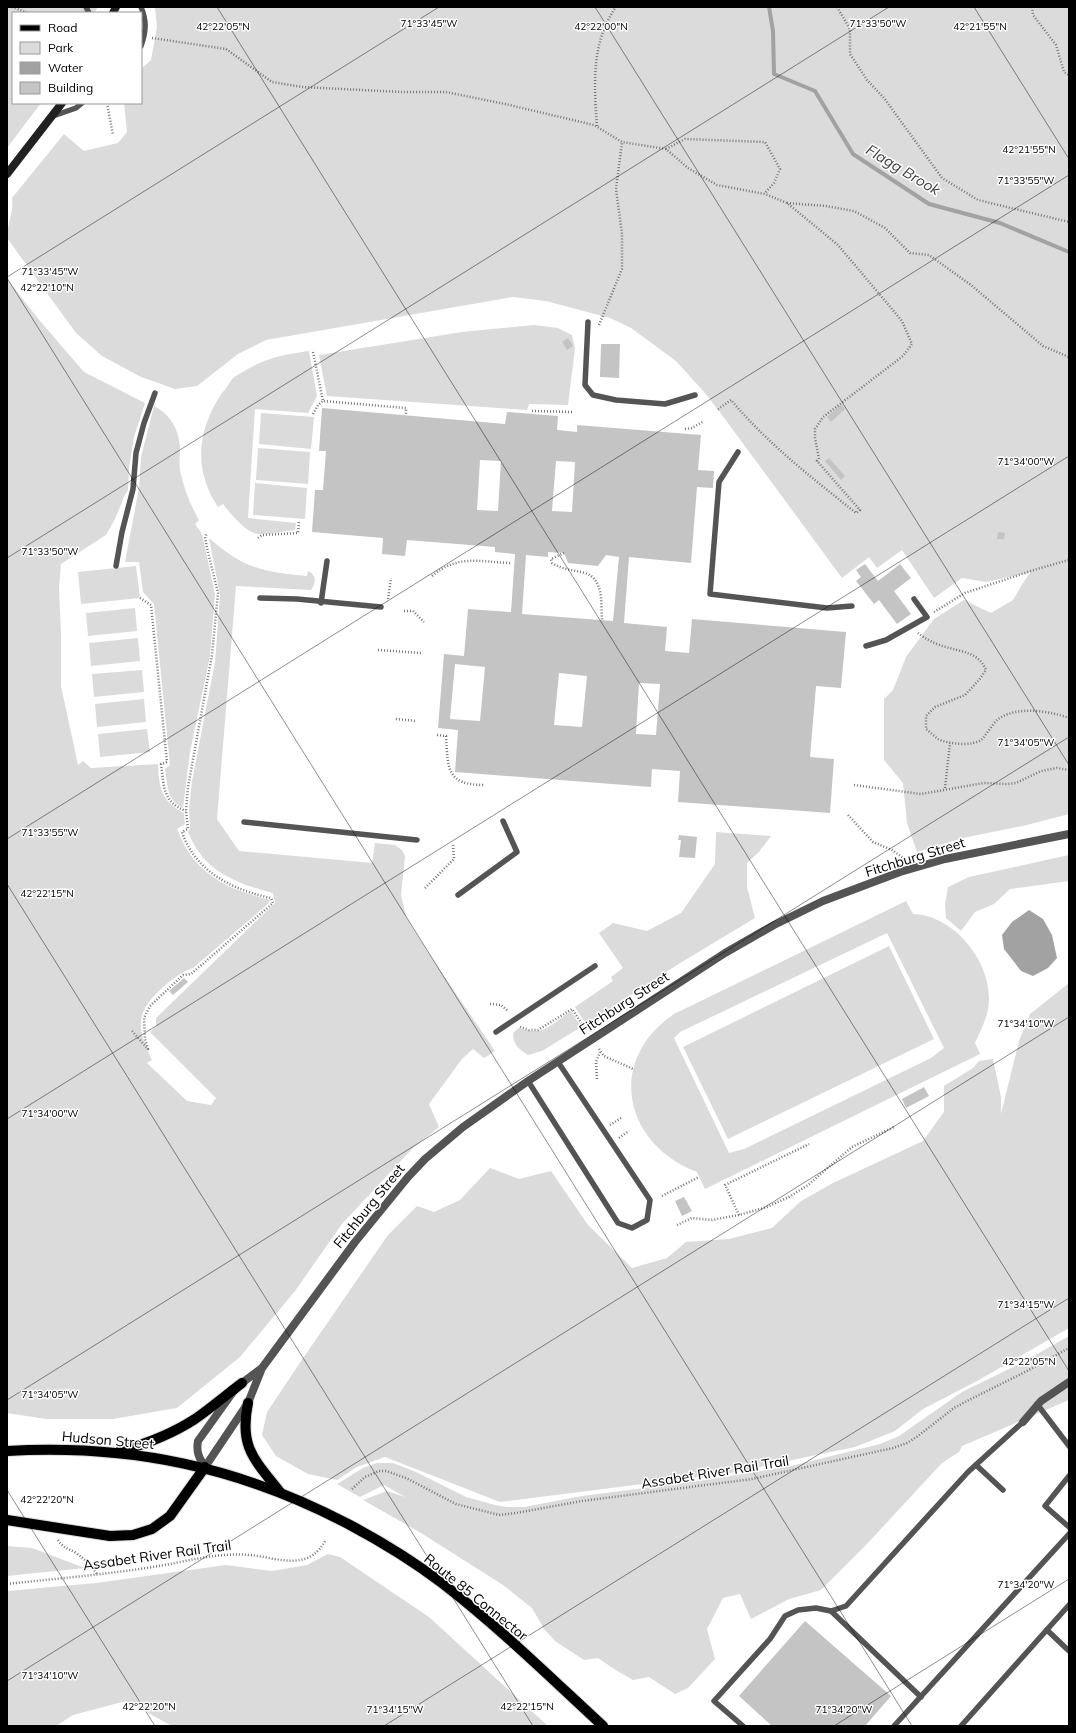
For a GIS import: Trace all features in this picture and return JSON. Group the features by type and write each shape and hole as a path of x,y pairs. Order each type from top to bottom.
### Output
{"main road":[{"path":"7,174 61,104"},
{"path":"114,1452 154,1440 182,1427 242,1383"},
{"path":"248,1403 245,1429 248,1448 280,1492"},
{"name":"Hudson Street","path":"7,1451 59,1450 114,1452 171,1460 205,1467"},
{"path":"7,1520 110,1536 142,1533 152,1529 170,1516 205,1467"},
{"name":"Route 85 Connector","path":"205,1467 280,1492 326,1512 371,1536 423,1570 478,1614 604,1726"}],"street":[{"name":"Fitchburg Street","path":"262,1368 355,1242 408,1177 425,1159 463,1127 528,1081 725,953 768,929 823,902 873,882 925,864 1069,834"},
{"path":"262,1368 248,1403 205,1467 198,1457 198,1441 242,1383 262,1368"},
{"path":"1023,1422 1037,1404 1069,1382"}],"lane":[{"path":"141,7 145,16 146,32 142,43"},
{"path":"52,116 76,108 81,104"},
{"path":"588,322 585,385 593,395 616,400 665,404 695,395"},
{"path":"116,566 122,532 133,489 136,453 144,423 155,393"},
{"path":"738,452 719,482 710,594 826,608 852,606"},
{"path":"321,603 326,561"},
{"path":"260,598 297,599 321,603 381,608"},
{"path":"866,646 886,640 927,617 914,599"},
{"path":"458,895 517,852 503,821"},
{"path":"244,822 417,840"},
{"path":"496,1032 595,966"},
{"path":"528,1081 618,1223 632,1228 648,1220 650,1200 558,1062"},
{"path":"1037,1404 1069,1446"},
{"path":"742,1726 714,1701 770,1639 785,1616 798,1610 816,1608 831,1611 846,1606 976,1465 1023,1422"},
{"path":"976,1465 1003,1490"},
{"path":"1069,1476 1045,1506 1069,1527"},
{"path":"894,1726 1069,1534"},
{"path":"961,1726 1069,1605"},
{"path":"831,1611 921,1697"},
{"path":"1047,1630 1069,1651"}],"path":[{"path":"12,7 25,12"},
{"path":"597,127 594,89 599,45 607,20 616,7"},
{"path":"837,7 850,28 850,54 867,80 884,98 942,178 978,200 1069,222"},
{"path":"1032,7 1033,15 1056,45 1064,72 1069,75"},
{"path":"144,37 226,49 272,82 302,87 402,92 446,92 504,104 597,127 622,142 666,149 688,168 717,185 765,194 787,203 826,206 854,211 885,228 910,253 929,255 971,285 1043,346 1069,356"},
{"path":"107,104 113,135"},
{"path":"666,149 685,139 765,142 780,169 774,183 765,194"},
{"path":"599,325 622,269 622,234 616,189 622,142"},
{"path":"717,410 730,400 752,426 785,456 856,513 860,510 817,461 819,459 815,429 823,417 903,356 912,344 902,322 838,246 787,203"},
{"path":"313,352 323,401"},
{"path":"313,414 318,405 323,401 406,408 406,415"},
{"path":"532,411 573,412"},
{"path":"685,429 692,428 704,421"},
{"path":"258,538 262,535 298,533 299,521"},
{"path":"132,1032 148,1049 145,1039 144,1018 150,1006 178,978 183,975 191,974 273,903 271,898 247,892 216,877 194,856 182,832 188,829 186,811 188,787 212,655 218,593 206,534"},
{"path":"564,553 551,559 552,563 558,567 570,571 586,573 595,579 600,588 602,620"},
{"path":"432,576 446,566 460,561 473,560 511,563"},
{"path":"927,617 965,593 1069,560"},
{"path":"388,599 391,578"},
{"path":"140,598 151,605 167,762 161,764 165,793 173,805 186,811"},
{"path":"404,611 413,611 424,622"},
{"path":"913,626 918,634 941,646 968,653 982,661 986,670 980,680 965,695 935,707 926,716 926,729 938,739 950,743 975,743 981,740 999,718 1009,714 1027,711 1058,714 1069,718"},
{"path":"378,650 421,653"},
{"path":"396,720 416,721"},
{"path":"437,735 446,736 449,767 457,780 473,785 485,785"},
{"path":"945,788 950,743"},
{"path":"854,785 921,794 945,788 984,783 1016,783 1041,771 1057,768 1069,770"},
{"path":"848,816 873,842 892,850 907,860"},
{"path":"425,888 454,859 454,844"},
{"path":"490,1004 501,1005 508,1011"},
{"path":"519,1026 529,1030 538,1030 572,1008 586,1030"},
{"path":"598,1079 596,1062 600,1050 604,1056 633,1069"},
{"path":"677,1225 692,1218 711,1220 739,1215 767,1207 789,1197 808,1185 852,1147 894,1127"},
{"path":"739,1215 725,1185 809,1144"},
{"path":"662,1196 699,1177"},
{"name":"Assabet River Rail Trail","path":"352,1489 365,1477 379,1471 386,1471 406,1478 456,1504 498,1515 582,1501 752,1479 793,1471 893,1448 907,1443 954,1408 1069,1348"},
{"path":"52,1527 64,1548 76,1553 88,1562 98,1574"},
{"name":"Assabet River Rail Trail","path":"7,1584 180,1563 206,1556 237,1553 284,1561 304,1560 317,1552 325,1542"}],"green space":[{"path":"7,7 98,7 95,12 12,12 12,104 40,104 7,148"},
{"path":"155,7 1069,7 1069,814 1027,825 963,838 917,852 907,823 903,783 884,760 884,699 893,690 906,657 934,619 964,600 991,613 1013,600 1031,572 986,582 962,578 934,598 902,550 877,568 869,557 842,578 705,393 676,361 631,328 610,318 546,301 513,297 266,340 238,354 197,386 175,389 141,377 102,356 76,333 7,238 12,208 12,198 64,134 84,151 118,143 127,132 124,104 142,104 142,68 151,60 157,27"},
{"path":"7,279 40,321 84,372 145,403 134,437 129,468 128,490 115,519 106,535 61,564 59,588 61,686 78,765 83,761 91,768 158,764 159,780 166,799 170,804 184,813 185,824 177,829 184,845 193,858 213,877 226,885 239,891 270,900 268,904 193,968 173,979 153,997 143,1014 141,1022 143,1039 152,1060 147,1063 187,1101 211,1105 216,1098 150,1032 156,1026 156,1018 275,903 273,893 232,879 213,867 198,851 188,832 190,828 189,809 192,781 215,662 220,595 209,538 232,556 254,567 277,573 307,576 308,571 315,579 311,590 236,586 217,819 239,851 372,863 375,843 395,845 402,850 405,856 401,895 406,917 427,951 495,1051 484,1058 473,1049 462,1059 429,1104 439,1127 412,1149 342,1224 295,1291 240,1357 177,1408 113,1419 46,1419 7,1413"},
{"path":"534,325 558,328 572,335 575,349 568,405 529,404 527,410 327,396 319,355 462,332"},
{"path":"309,351 317,396 308,413 255,409 248,518 296,523 295,530 267,534 253,533 243,526 223,504 218,507 210,493 202,464 201,450 207,421 222,393 234,377 269,360 284,355"},
{"path":"154,406 169,417 179,439 180,471 183,484 199,520 195,524 202,534 215,594 210,656 190,752 183,808 173,800 169,792 165,769 170,765 154,604 143,592 139,562 125,562 139,488 141,457"},
{"path":"261,413 314,417 311,449 259,444"},
{"path":"258,448 310,452 308,484 256,480"},
{"path":"255,483 307,488 305,519 253,515"},
{"path":"136,566 140,598 81,604 78,572"},
{"path":"135,608 137,631 88,636 86,613"},
{"path":"138,638 140,661 91,666 89,643"},
{"path":"142,670 144,692 94,697 92,674"},
{"path":"144,699 146,722 97,727 95,704"},
{"path":"147,729 150,752 100,757 98,734"},
{"path":"716,832 771,836 759,852 747,863 747,887 755,918 677,965 586,1024 575,1007 613,981 611,977 623,968 599,933 613,923 647,931 681,913 715,864"},
{"path":"1069,855 1069,881 1010,889 994,904 975,912 961,931 946,918 945,904 948,887 969,877"},
{"path":"906,901 913,914 929,917 944,923 958,933 970,946 986,977 989,993 987,1013 975,1043 980,1054 705,1189 697,1172 672,1159 653,1142 639,1122 632,1100 632,1077 638,1054 652,1033 674,1014","holes":["887,933 944,1048 931,1058 744,1149 729,1153 674,1038 680,1032"]},
{"path":"889,946 934,1039 728,1139 683,1047"},
{"path":"1069,983 1069,1328 977,1381 923,1409 895,1431 855,1447 730,1473 500,1502 385,1457 357,1467 337,1480 308,1474 276,1456 262,1435 267,1412 297,1367 388,1235 417,1206 434,1212 460,1200 490,1168 519,1179 551,1171 588,1225 632,1268 667,1258 686,1242 729,1239 772,1228 801,1201 833,1183 923,1141 944,1112 944,1086 973,1068 979,1061 993,1059 1001,1097 1001,1114 1019,1041 1030,1014"},
{"path":"571,1011 581,1027 542,1051 528,1055 521,1051 515,1043 513,1033 519,1028 535,1031 541,1030 552,1025"},
{"path":"1069,1336 1069,1400 962,1446 959,1452 942,1463 865,1546 821,1590 789,1599 751,1619 740,1594 723,1598 707,1629 715,1659 688,1688 675,1694 649,1677 633,1680 598,1658 584,1660 555,1641 544,1629 532,1608 503,1585 421,1533 363,1500 387,1491 405,1497 384,1485 360,1497 337,1484 363,1468 377,1463 393,1463 416,1472 466,1497 495,1505 524,1507 582,1496 706,1480 791,1466 880,1444 899,1436 962,1392 1023,1362"},
{"path":"7,1546 32,1548 85,1568 7,1576"},
{"path":"328,1554 340,1557 429,1617 548,1726 172,1726 126,1701 73,1715 56,1726 7,1726 7,1591 96,1583 226,1565 272,1571 307,1565"}],"water":[{"path":"1029,910 1043,919 1052,935 1057,958 1048,968 1033,976 1021,971 1004,949 1002,935 1012,922"}],"building":[{"path":"568,338 573,346 567,350 562,342"},
{"path":"601,344 620,344 619,378 600,377"},
{"path":"841,404 845,409 831,422 827,417"},
{"path":"322,408 505,424 507,412 558,416 557,430 577,432 577,425 701,435 698,470 714,471 713,488 697,487 691,563 629,557 624,623 667,627 665,651 689,653 692,619 846,632 841,688 816,686 810,757 834,759 830,813 678,802 680,771 652,769 651,787 455,772 458,730 438,728 444,654 464,656 468,609 511,612 515,554 495,552 495,547 407,540 405,556 382,554 383,538 312,532 315,490 323,490 326,451 319,451","holes":["480,460 501,461 498,511 477,510","556,461 575,462 572,512 552,511","548,552 564,553 568,563 598,566 606,555 619,557 613,621 522,614 526,555 548,557","455,664 485,667 480,721 450,719","559,673 587,676 582,727 554,725","639,683 660,684 656,735 636,734"]},
{"path":"829,458 845,476 841,480 825,461"},
{"path":"998,532 1005,533 1004,539 997,539"},
{"path":"865,564 878,581 900,564 911,578 894,591 911,614 897,624 879,600 874,604 856,581 861,577 856,570"},
{"path":"679,835 697,837 695,858 679,857 681,840 678,840"},
{"path":"184,978 188,982 173,995 169,991"},
{"path":"924,1087 929,1096 906,1108 902,1099"},
{"path":"684,1197 692,1211 682,1216 675,1201"},
{"path":"805,1621 891,1696 865,1726 772,1726 739,1696"}],"waterway":[{"name":"Flagg Brook","path":"769,7 773,31 774,74 815,91 853,154 929,204 1000,223 1069,252"}]}
